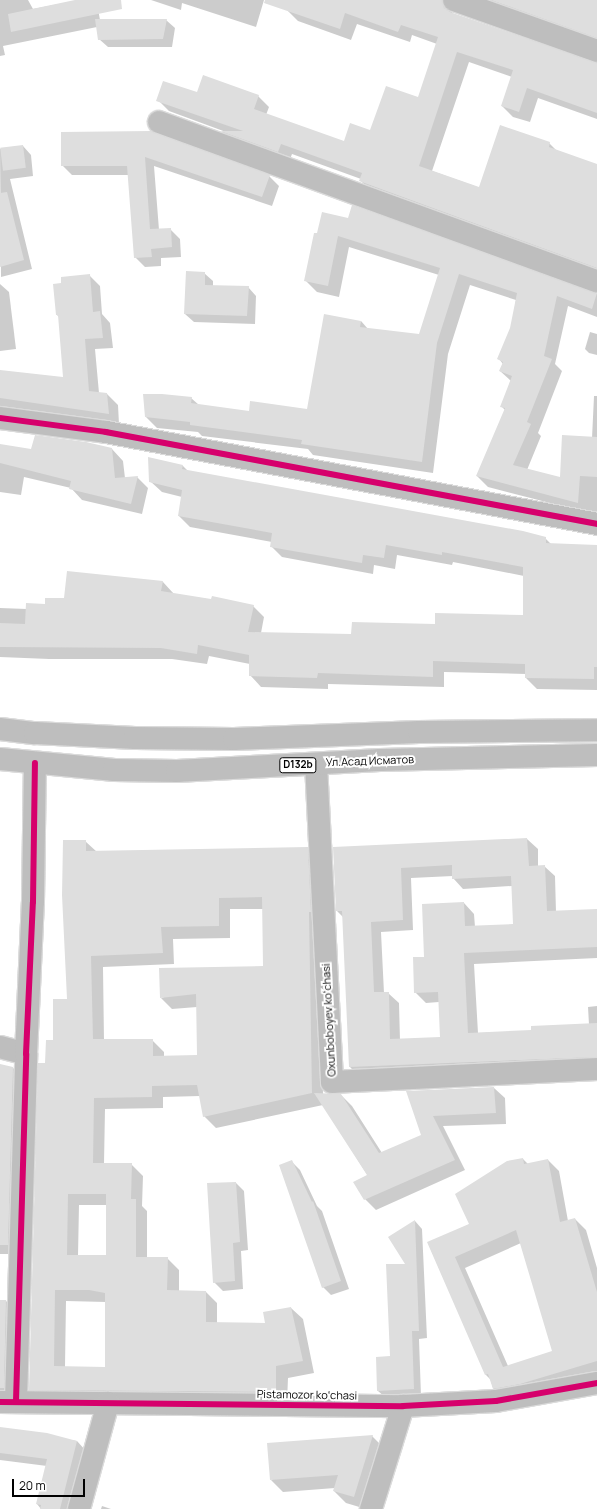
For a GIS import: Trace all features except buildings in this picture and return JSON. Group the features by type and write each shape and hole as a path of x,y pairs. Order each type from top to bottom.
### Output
{"street":[{"path":"454,0 597,51"},
{"path":"160,122 597,281"},
{"path":"0,418 106,432 597,524"},
{"path":"0,728 35,733 234,739 419,732 597,730"},
{"name":"Ул.Асад Исматов","path":"0,759 114,770 177,771 316,764 597,755"},
{"path":"8,1401 33,902 35,763"},
{"name":"Oxunboboyev koʻchasi","path":"316,764 332,1082 597,1069"},
{"path":"0,1047 26,1054"},
{"name":"Pistamozor koʻchasi","path":"8,1401 404,1406 496,1401 597,1382"},
{"path":"79,1509 108,1403"},
{"path":"371,1509 404,1406"}],"cycle path":[{"path":"0,418 106,432 597,524"},
{"path":"16,1401 26,1054 33,902 35,763"},
{"path":"0,1402 403,1406 496,1401 597,1383"}]}
